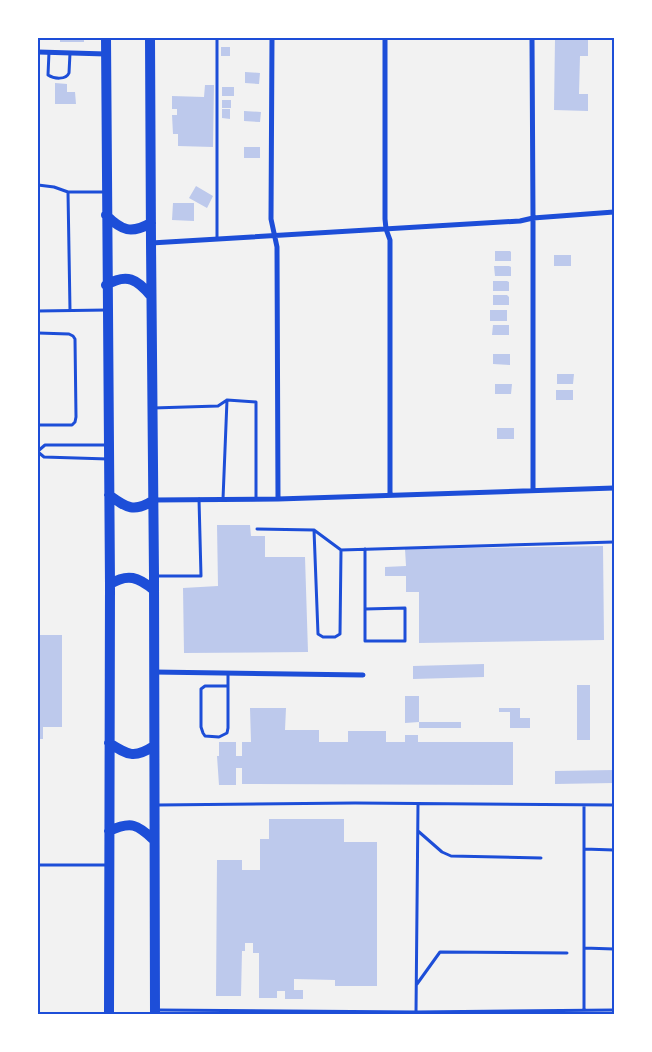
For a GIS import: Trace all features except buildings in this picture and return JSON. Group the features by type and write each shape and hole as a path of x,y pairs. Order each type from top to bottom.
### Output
{"highway":[{"path":"106,38 106,285 110,584 109,1014"},
{"path":"150,38 150,223 154,500 155,1012"},
{"path":"106,215 114,223 125,229 136,230 150,223"},
{"path":"106,285 119,279 131,279 143,286 151,296"},
{"path":"109,495 121,504 135,508 146,505 154,500"},
{"path":"110,584 122,577 128,577 140,580 154,590"},
{"path":"109,743 129,754 140,754 154,746"},
{"path":"109,831 119,826 131,825 142,829 154,840"}],"street":[{"path":"272,38 271,219 276,247 278,499"},
{"path":"385,38 386,229 390,240 390,495"},
{"path":"532,38 534,218 533,490"},
{"path":"38,52 106,54"},
{"path":"151,243 520,221 534,218 614,212"},
{"path":"154,500 278,499 614,488"},
{"path":"154,672 363,675"}],"lane":[{"path":"217,38 217,239"},
{"path":"49,52 48,75 66,78 69,73 70,53"},
{"path":"38,185 54,187 68,192 106,192"},
{"path":"68,192 70,310"},
{"path":"38,311 107,310"},
{"path":"38,333 69,334 75,339 76,417 76,422 72,425 38,425"},
{"path":"153,408 218,406 227,400 256,402 256,499"},
{"path":"223,499 227,400"},
{"path":"109,445 44,446 38,452 44,457 109,459"},
{"path":"154,576 201,576 199,500"},
{"path":"257,529 314,530 341,550 614,542"},
{"path":"314,530 318,634 322,638 335,637 340,634 341,550"},
{"path":"365,549 365,609 365,642 405,641 405,608 365,609"},
{"path":"228,673 228,686 227,733 219,737 206,736 202,733 201,727 201,689 205,686 228,686"},
{"path":"416,1012 418,804"},
{"path":"154,805 614,805"},
{"path":"584,805 584,1010"},
{"path":"417,830 442,852 451,856 541,858"},
{"path":"584,848 614,850"},
{"path":"38,865 109,865"},
{"path":"584,948 614,949"},
{"path":"417,984 440,952 567,953"},
{"path":"155,1012 614,1010"}]}
